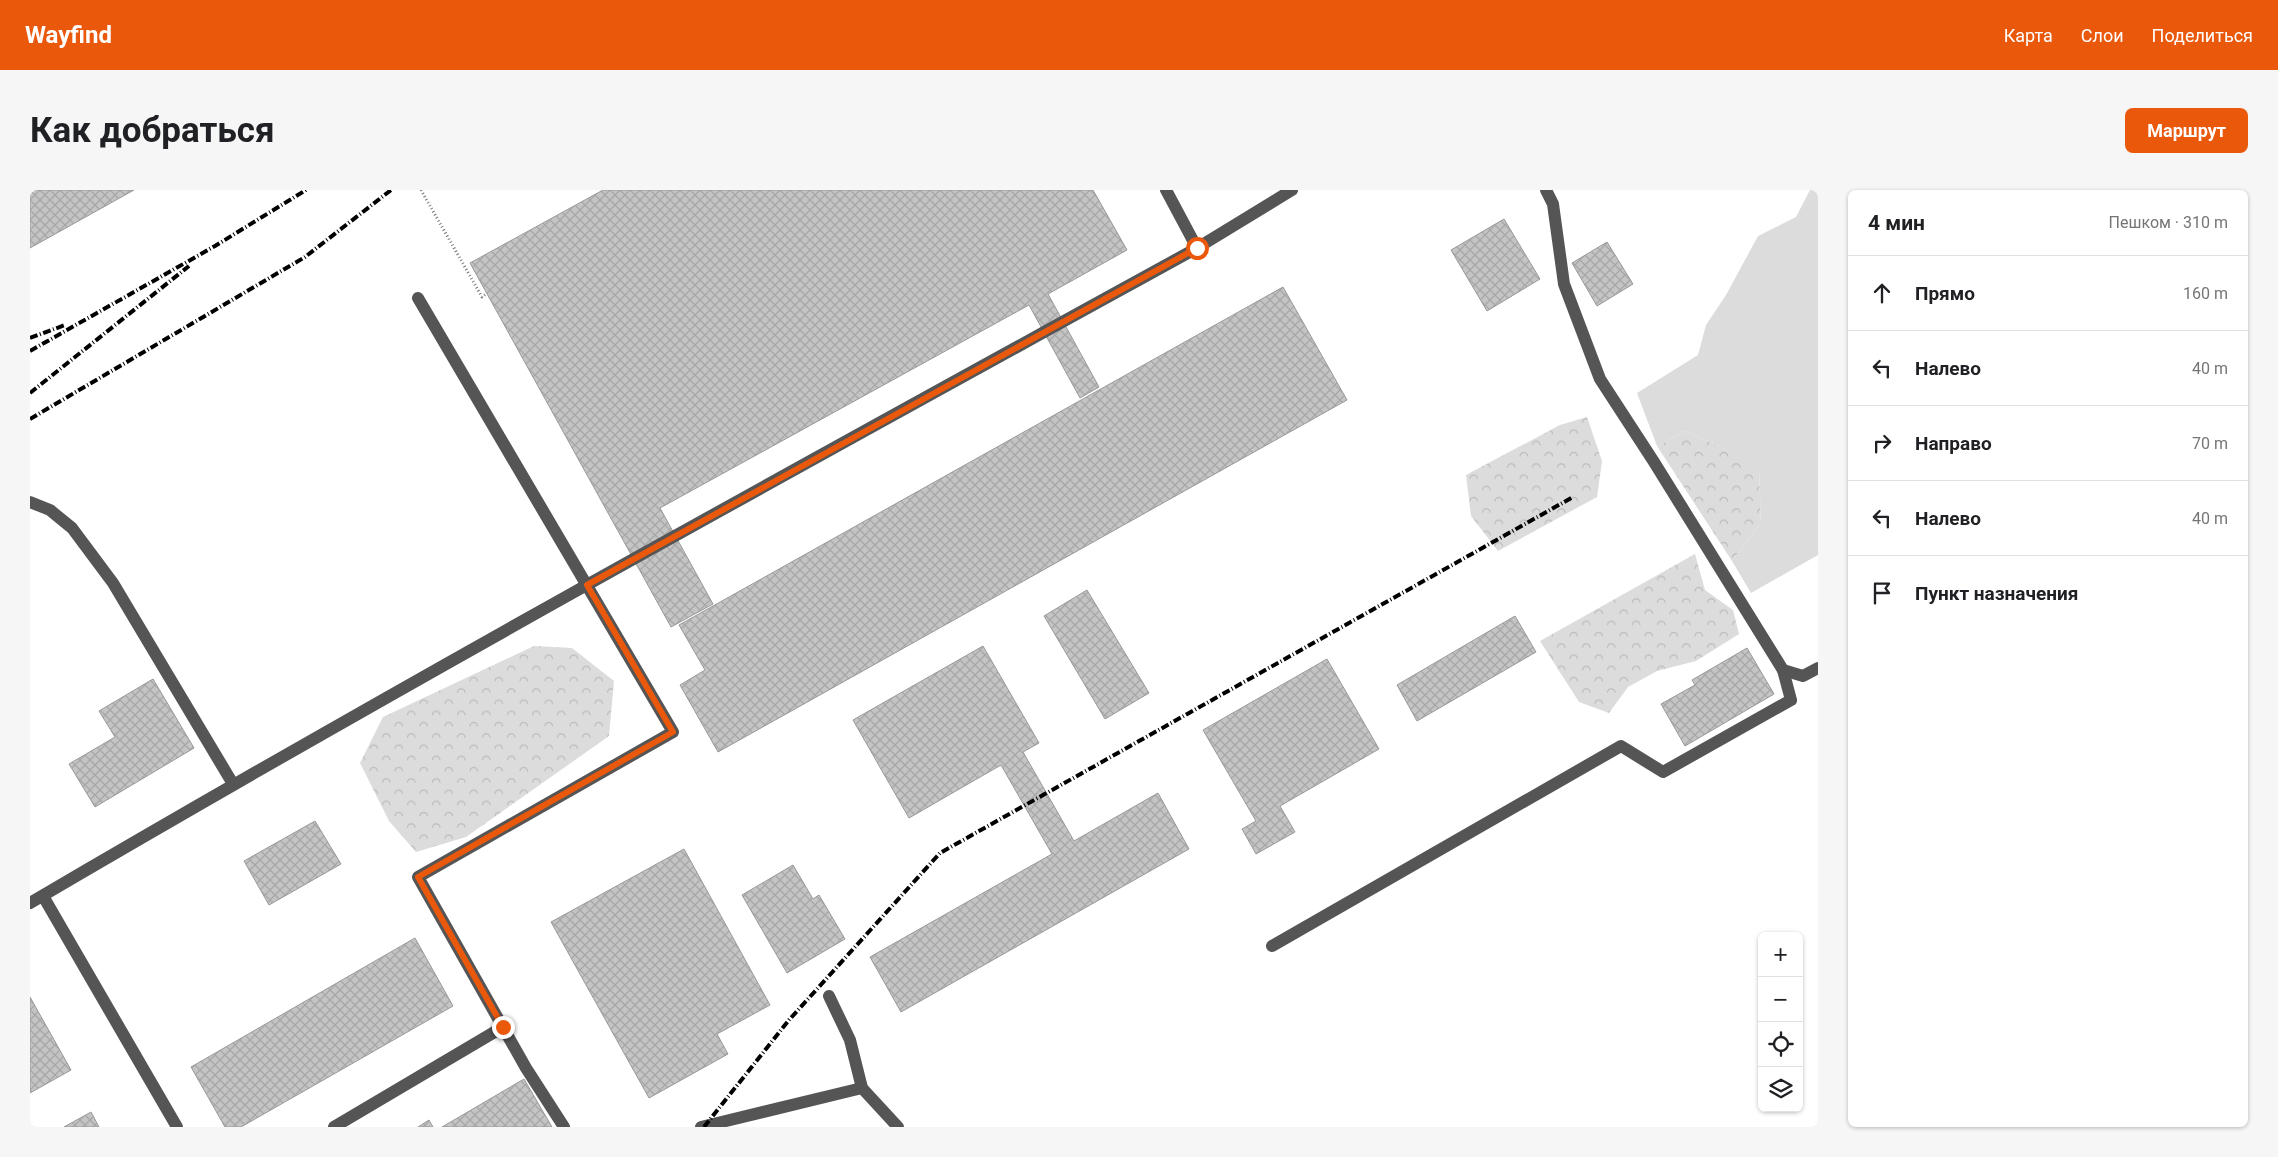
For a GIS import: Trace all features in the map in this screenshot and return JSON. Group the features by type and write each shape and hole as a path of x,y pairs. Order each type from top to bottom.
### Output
{"lane":[{"path":"1166,190 1197,248"},
{"path":"30,903 233,784 587,585 1197,248 1292,190"},
{"path":"1272,946 1621,746 1663,772 1791,700 1783,670 1654,462 1600,379 1564,284 1553,204 1546,190"},
{"path":"418,298 673,732 418,877 526,1068 564,1127"},
{"path":"30,502 50,510 72,528 113,582 233,784"},
{"path":"1783,670 1804,676 1818,668"},
{"path":"43,896 177,1127"},
{"path":"829,996 850,1040 862,1088 898,1127"},
{"path":"334,1127 503,1027"},
{"path":"701,1127 862,1088"}],"path":[{"path":"421,190 482,296 487,293"}],"green space":[{"path":"1810,190 1818,190 1818,555 1751,593 1732,561 1761,523 1759,470 1725,449 1685,431 1657,446 1637,393 1698,355 1706,325 1726,295 1758,236 1796,217"},
{"path":"1587,417 1602,461 1597,497 1498,551 1471,516 1466,475 1560,425"},
{"path":"1685,431 1725,449 1759,469 1761,523 1732,561 1657,446"},
{"path":"1695,554 1705,590 1733,610 1739,634 1696,661 1657,671 1628,687 1609,713 1579,702 1540,641"},
{"path":"534,646 572,648 614,681 609,736 466,837 416,852 389,821 360,763 383,717"}],"building":[{"path":"30,190 134,190 30,248"},
{"path":"603,190 1093,190 1127,250 1048,294 1099,387 1080,398 1029,305 660,508 713,604 671,627 470,263"},
{"path":"1504,219 1540,279 1487,311 1451,250"},
{"path":"1607,242 1633,284 1597,306 1572,263"},
{"path":"1283,287 1347,400 718,752 680,685 705,670 679,625"},
{"path":"1087,590 1149,693 1105,719 1044,616"},
{"path":"1515,616 1536,652 1417,721 1397,685"},
{"path":"983,646 1039,743 1023,752 1074,841 1158,793 1189,849 901,1012 870,957 1052,854 1001,765 909,818 853,720"},
{"path":"1747,648 1774,694 1685,746 1661,704 1695,685 1692,680"},
{"path":"1327,659 1379,749 1280,806 1295,832 1256,854 1242,829 1256,821 1203,730"},
{"path":"153,679 194,748 95,807 69,764 115,737 99,711"},
{"path":"315,821 341,864 269,905 244,861"},
{"path":"684,849 770,1005 717,1034 728,1054 649,1098 551,922"},
{"path":"793,865 813,899 819,895 845,939 787,973 742,895"},
{"path":"415,938 453,1006 241,1127 225,1127 191,1067"},
{"path":"30,997 71,1070 30,1093"},
{"path":"524,1079 552,1127 442,1127"},
{"path":"91,1112 99,1127 64,1127"},
{"path":"429,1120 433,1127 418,1127"}],"railway":[{"path":"30,351 215,246 306,190"},
{"path":"30,419 305,257 391,190"},
{"path":"30,393 189,266"},
{"path":"30,338 65,325"},
{"path":"704,1127 789,1020 940,853 1573,497"}],"route":[{"path":"503,1027 418,877 673,732 587,585 1197,248"}]}
